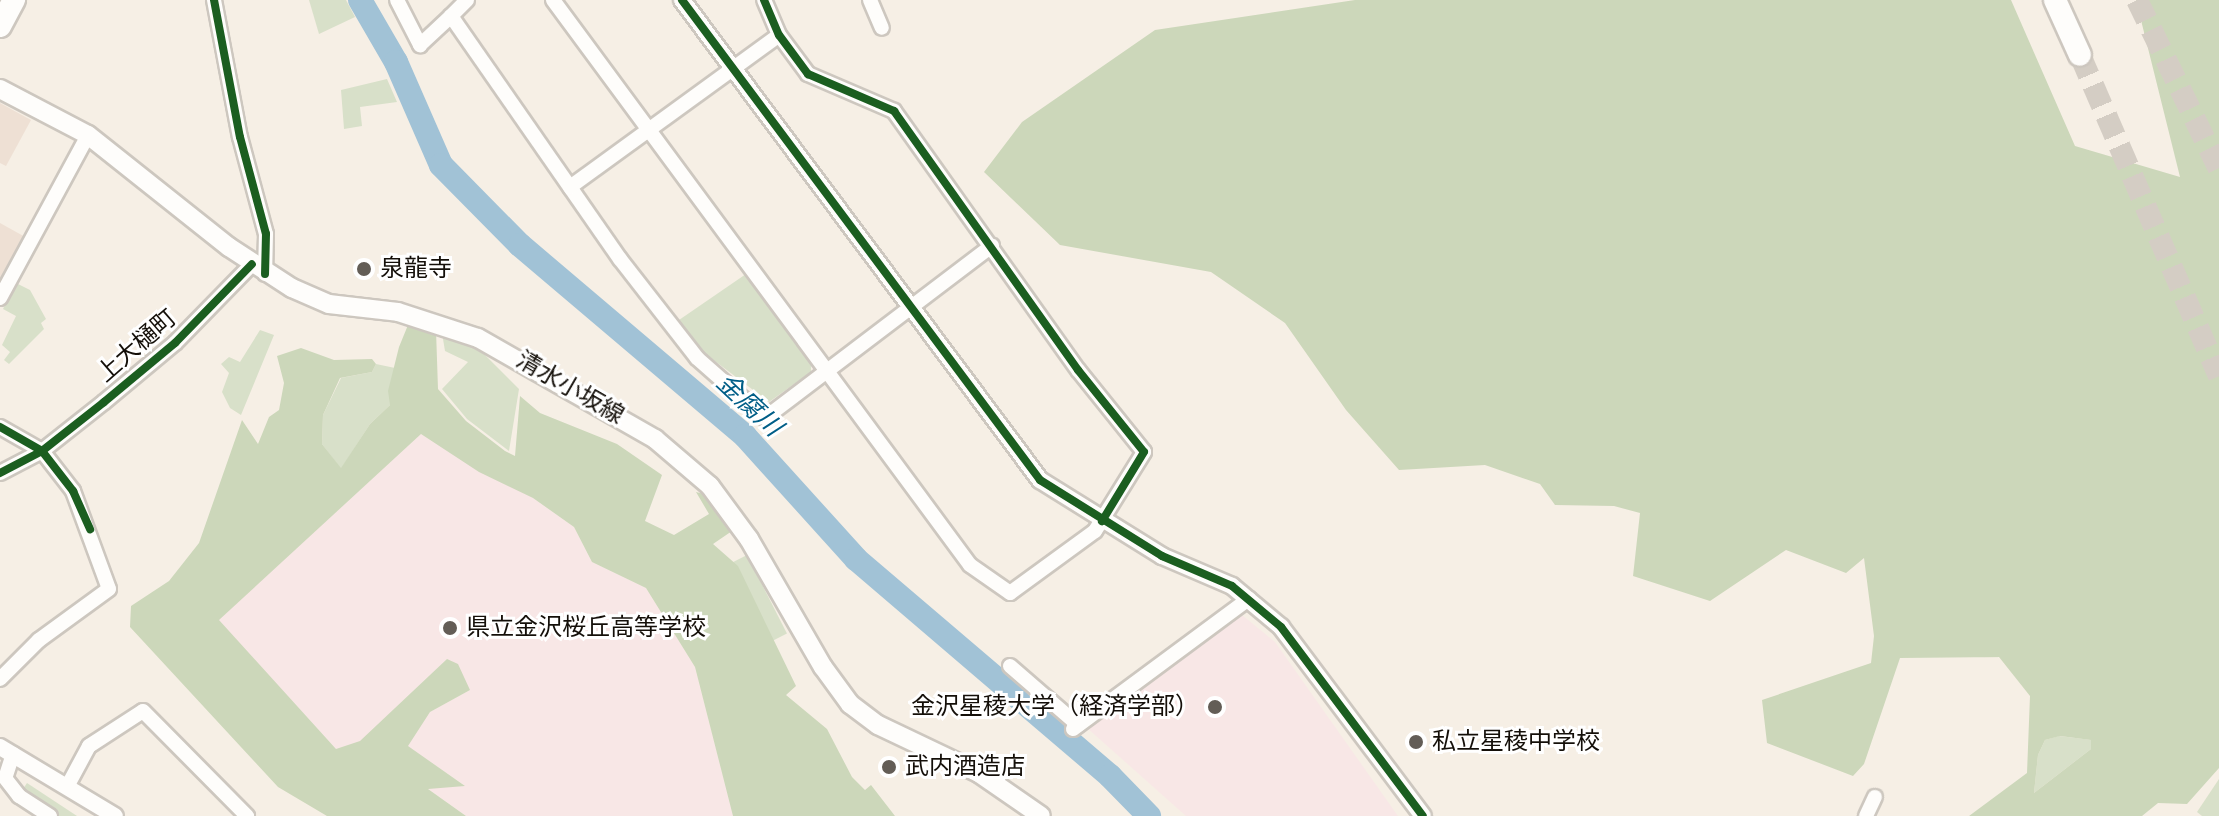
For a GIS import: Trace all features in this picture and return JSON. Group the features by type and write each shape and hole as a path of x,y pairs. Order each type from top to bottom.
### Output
{"highway":[{"path":"0,26 14,0"},
{"path":"2055,0 2080,55"}],"main road":[{"name":"清水小坂線","path":"0,89 88,135 259,269 329,304 398,312 478,338 655,439 689,464 740,526 850,704 878,725 979,773 1041,816"}],"street":[{"path":"214,0 227,78 266,234 259,269"},
{"path":"397,0 420,45 467,0"},
{"path":"553,0 970,565 1010,593 1102,521 1144,452 1078,370 894,111 808,74 779,35 764,0"},
{"path":"682,0 1040,480 1102,521 1249,599 1319,672 1423,816"},
{"path":"870,0 882,28"},
{"path":"451,16 570,187 697,358 765,418 910,305 992,246"},
{"path":"570,187 779,35"},
{"path":"0,298 88,135"},
{"name":"上大樋町","path":"0,473 42,451 175,343 259,269"},
{"path":"0,427 42,451 73,491 109,589 39,640 0,679"},
{"path":"1010,666 1075,727 1249,599"},
{"path":"68,785 89,746 143,711 247,816"},
{"path":"50,816 19,796 5,778 6,750 115,816"},
{"path":"1866,816 1875,797"}],"shaded area":[{"path":"0,103 31,120 6,166 0,163"},
{"path":"0,223 27,238 0,287"},
{"name":"県立金沢桜丘高等学校","path":"421,434 533,498 574,527 592,562 646,588 695,667 733,816 466,816 427,788 464,785 407,746 430,712 470,690 447,659 360,742 336,749 218,620"},
{"name":"金沢星稜大学（経済学部）","path":"1242,615 1275,642 1398,816 1186,816 1086,727"}],"green space":[{"path":"309,0 346,0 355,17 319,34"},
{"path":"1355,0 2011,0 2075,146 2180,177 2136,0 2219,0 2219,768 2187,804 2158,803 2142,816 1969,816 2027,773 2030,696 1999,657 1900,658 1864,764 1853,776 1767,743 1762,700 1871,663 1874,636 1864,558 1846,573 1786,550 1710,601 1633,576 1640,513 1614,506 1555,505 1540,484 1485,465 1399,470 1346,410 1285,323 1211,272 1060,245 984,172 1022,122 1155,30","holes":["2060,736 2091,740 2091,749 2034,793 2038,755 2045,740"]},
{"path":"387,79 397,102 360,107 362,126 344,129 341,90"},
{"path":"746,274 811,364 811,372 769,402 699,349 679,320"},
{"path":"16,283 30,290 46,319 41,323 44,329 9,364 4,360 10,352 2,345 16,316 3,309"},
{"path":"421,324 436,330 438,389 466,421 505,451 515,456 520,396 540,413 617,444 662,475 645,521 674,535 709,514 696,492 704,494 732,531 713,544 738,566 796,686 786,695 827,729 852,777 865,790 871,785 895,816 733,816 695,667 646,588 592,562 574,527 533,498 479,472 421,434 219,620 336,749 360,741 447,659 458,664 470,690 430,712 408,746 465,786 428,789 466,816 327,816 278,787 130,627 131,606 169,581 199,543 242,420 258,444 269,417 279,410 284,383 277,356 301,348 334,360 372,359 376,364 372,372 340,378 323,415 322,444 341,468 370,424 390,405 388,391 399,347 408,325"},
{"path":"260,330 274,335 241,415 230,408 222,392 229,373 221,364 229,357 240,362"},
{"path":"442,333 476,346 519,389 509,451 467,419 442,389 468,362 445,351"},
{"path":"376,364 395,368 390,405 370,424 341,469 322,444 323,415 341,378 372,372"},
{"path":"747,555 787,633 773,641 733,562"},
{"path":"2059,736 2092,740 2091,749 2034,793 2038,755 2045,740"},
{"path":"2219,779 2219,816 2202,816 2197,812"},
{"path":"27,783 77,816 59,816 29,798 23,789"}],"waterway":[{"name":"金腐川","path":"360,0 396,62 441,165 520,245 745,436 856,559 1110,776 1149,816"}],"tunnel":[{"path":"2137,0 2219,169"},
{"path":"2080,55 2219,376"}],"cycle path":[{"path":"214,0 240,137 266,234 265,274"},
{"path":"682,0 1040,480 1162,556 1232,586 1281,627 1423,816"},
{"path":"764,0 779,35 808,74 894,111 1078,370 1144,452 1102,521"},
{"path":"0,473 42,451 104,402 175,343 252,264"},
{"path":"0,427 42,451 73,491 90,529"}],"place":[{"name":"泉龍寺","path":"364,269"},
{"name":"県立金沢桜丘高等学校","path":"450,628"},
{"name":"金沢星稜大学（経済学部）","path":"1215,707"},
{"name":"私立星稜中学校","path":"1416,742"},
{"name":"武内酒造店","path":"889,767"}]}
